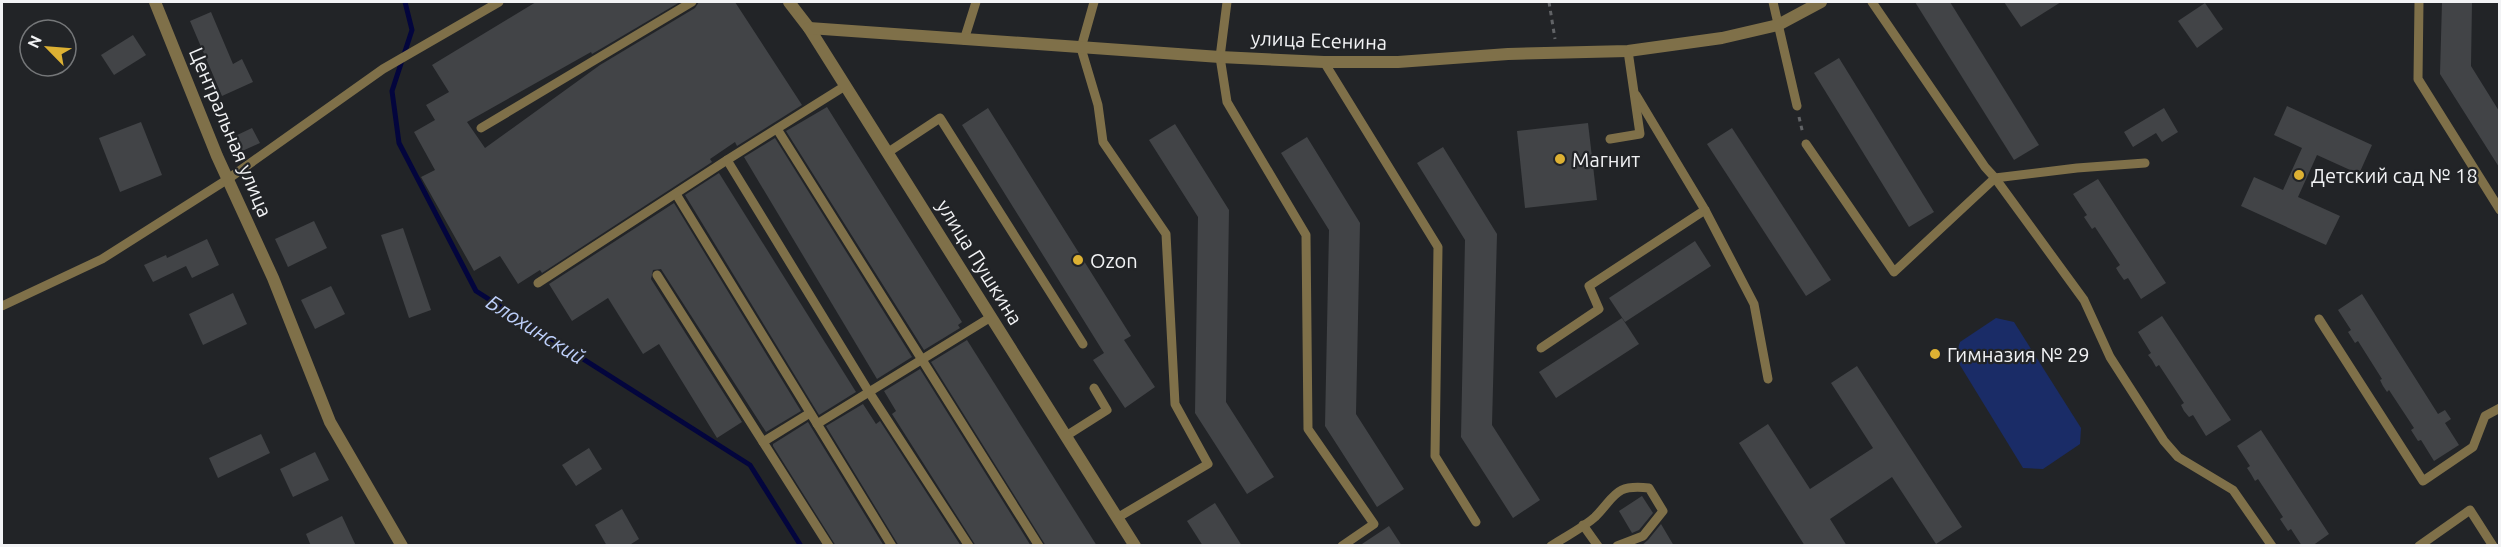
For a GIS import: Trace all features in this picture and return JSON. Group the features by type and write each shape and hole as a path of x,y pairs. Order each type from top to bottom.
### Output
{"street":[{"name":"Центральная улица","path":"155,2 228,179 273,278 330,422 402,546"},
{"name":"улица Пушкина","path":"789,2 808,28 1136,545"},
{"name":"улица Есенина","path":"808,28 1220,57 1324,62 1398,62 1628,51 1722,38 1778,25 1821,2"}],"lane":[{"path":"2,306 102,259 228,179 382,69 499,2"},
{"path":"481,128 692,2"},
{"path":"964,40 976,2"},
{"path":"1094,2 1081,48 1098,105 1103,142 1166,234 1175,404 1208,464 1117,518"},
{"path":"1226,2 1220,57 1227,102 1306,235 1308,429 1374,524 1342,546"},
{"path":"1773,2 1797,106"},
{"path":"1872,2 1985,167 2084,300 2110,357 2164,441 2178,457 2233,490 2272,546"},
{"path":"2419,2 2418,79 2499,210"},
{"path":"1610,139 1640,135 1628,51"},
{"path":"1324,62 1438,247 1435,456 1476,522"},
{"path":"538,283 845,86"},
{"path":"1636,95 1706,210 1754,304 1768,379"},
{"path":"887,153 940,118 1083,344"},
{"path":"777,129 1039,546"},
{"path":"1806,144 1894,272 1995,178 2145,163"},
{"path":"727,160 869,392 969,546"},
{"path":"676,194 892,546"},
{"path":"1541,348 1599,309 1589,286 1706,210"},
{"path":"657,275 828,546"},
{"path":"817,424 991,317"},
{"path":"2319,319 2423,481 2473,447 2485,416 2499,408"},
{"path":"1066,436 1107,410 1094,388"},
{"path":"763,442 810,413"},
{"path":"1551,546 1594,517 1613,495 1631,486 1649,488 1663,511 1643,536 1617,546"},
{"path":"2419,546 2470,510 2493,546"},
{"path":"1583,525 1599,546"}],"path":[{"path":"1549,2 1558,53"},
{"path":"1797,106 1806,144"}],"shaded area":[{"path":"1996,318 2014,322 2081,428 2080,444 2043,469 2023,468 1955,357 1960,342"}],"building":[{"path":"536,2 680,2 592,54 591,52 467,122 485,148 600,65 695,8 699,2 735,2 802,105 737,146 735,142 710,159 712,162 542,273 540,270 518,284 500,256 474,271 421,177 435,170 414,132 435,120 426,105 449,92 432,65"},
{"path":"1915,2 1950,2 2039,145 2014,160"},
{"path":"2004,2 2061,2 2021,27"},
{"path":"2442,2 2472,2 2471,66 2499,111 2499,167 2440,74"},
{"path":"2205,3 2223,29 2197,48 2178,21"},
{"path":"211,12 233,64 242,59 253,82 222,96 190,21"},
{"path":"133,35 146,55 114,75 101,55"},
{"path":"1839,58 1934,212 1909,227 1814,73"},
{"name":"Детский сад № 18","path":"2287,106 2372,145 2359,174 2317,155 2298,197 2340,216 2326,245 2241,206 2254,177 2283,190 2302,148 2274,135"},
{"path":"827,107 962,322 958,325 960,328 924,350 786,131"},
{"path":"988,108 1131,336 1124,340 1155,387 1125,408 1093,360 1104,353 962,125"},
{"path":"2164,108 2178,132 2162,142 2156,133 2133,147 2124,132"},
{"path":"141,122 162,175 120,192 99,138"},
{"path":"1588,123 1597,200 1525,208 1517,131"},
{"path":"1175,124 1229,210 1226,402 1274,477 1247,494 1195,413 1198,217 1149,140"},
{"path":"252,128 260,143 240,152 233,137"},
{"path":"1732,128 1831,280 1806,296 1707,144"},
{"path":"1307,137 1360,223 1356,414 1404,489 1377,507 1325,426 1329,230 1281,153"},
{"path":"775,138 912,357 877,379 744,157"},
{"path":"1443,147 1497,234 1492,425 1540,500 1513,518 1461,437 1465,240 1417,163"},
{"path":"719,173 856,392 819,415 685,195"},
{"path":"2098,179 2166,283 2141,299 2128,278 2124,280 2119,273 2116,268 2120,265 2095,227 2092,229 2084,217 2087,215 2073,194"},
{"path":"674,203 801,411 766,432 661,269 653,270 651,279 742,422 717,438 659,344 643,354 608,298 572,321 549,284"},
{"path":"314,221 327,248 288,267 275,239"},
{"path":"403,228 431,310 409,318 381,235"},
{"path":"207,239 219,265 192,278 186,266 153,282 144,265 166,255 167,258"},
{"path":"1695,241 1711,266 1625,322 1609,298"},
{"path":"331,286 345,314 315,329 301,300"},
{"path":"233,293 247,324 203,345 189,314"},
{"path":"2362,294 2438,414 2445,410 2451,419 2445,423 2459,445 2434,461 2421,440 2418,441 2411,430 2414,428 2389,390 2387,392 2383,386 2380,380 2382,379 2358,341 2355,343 2348,332 2351,330 2338,310"},
{"path":"2162,316 2231,420 2206,436 2193,415 2189,417 2184,411 2181,405 2184,403 2159,365 2156,367 2148,355 2151,353 2138,332"},
{"path":"1622,318 1639,344 1556,398 1539,372"},
{"path":"967,340 1097,546 1046,546 931,362"},
{"path":"1857,366 1962,527 1936,544 1892,477 1830,519 1847,546 1805,546 1739,443 1768,424 1810,489 1873,448 1831,383"},
{"path":"920,369 1031,546 976,546 892,414 896,411 884,391"},
{"path":"863,404 876,424 880,421 961,546 899,546 826,426"},
{"path":"808,422 884,546 836,546 773,446"},
{"path":"2261,430 2329,534 2312,546 2302,546 2291,529 2288,531 2280,519 2283,517 2258,479 2255,481 2247,468 2250,466 2237,446"},
{"path":"261,434 270,453 218,478 209,458"},
{"path":"589,448 602,469 576,486 562,465"},
{"path":"315,452 329,480 293,497 280,469"},
{"path":"1642,496 1653,513 1639,530 1632,533 1619,511"},
{"path":"1215,503 1242,546 1203,546 1187,521"},
{"path":"622,509 639,539 628,546 607,546 595,525"},
{"path":"342,516 356,546 311,546 306,534"},
{"path":"1661,524 1674,546 1641,546 1648,540"},
{"path":"1389,526 1402,546 1359,546"}],"waterway":[{"name":"Блохинский","path":"405,2 412,30 392,91 399,143 476,291 750,465 801,546"}],"place":[{"name":"Магнит","path":"1560,159"},
{"name":"Детский сад № 18","path":"2299,175"},
{"name":"Ozon","path":"1078,260"},
{"name":"Гимназия № 29","path":"1935,354"}]}
